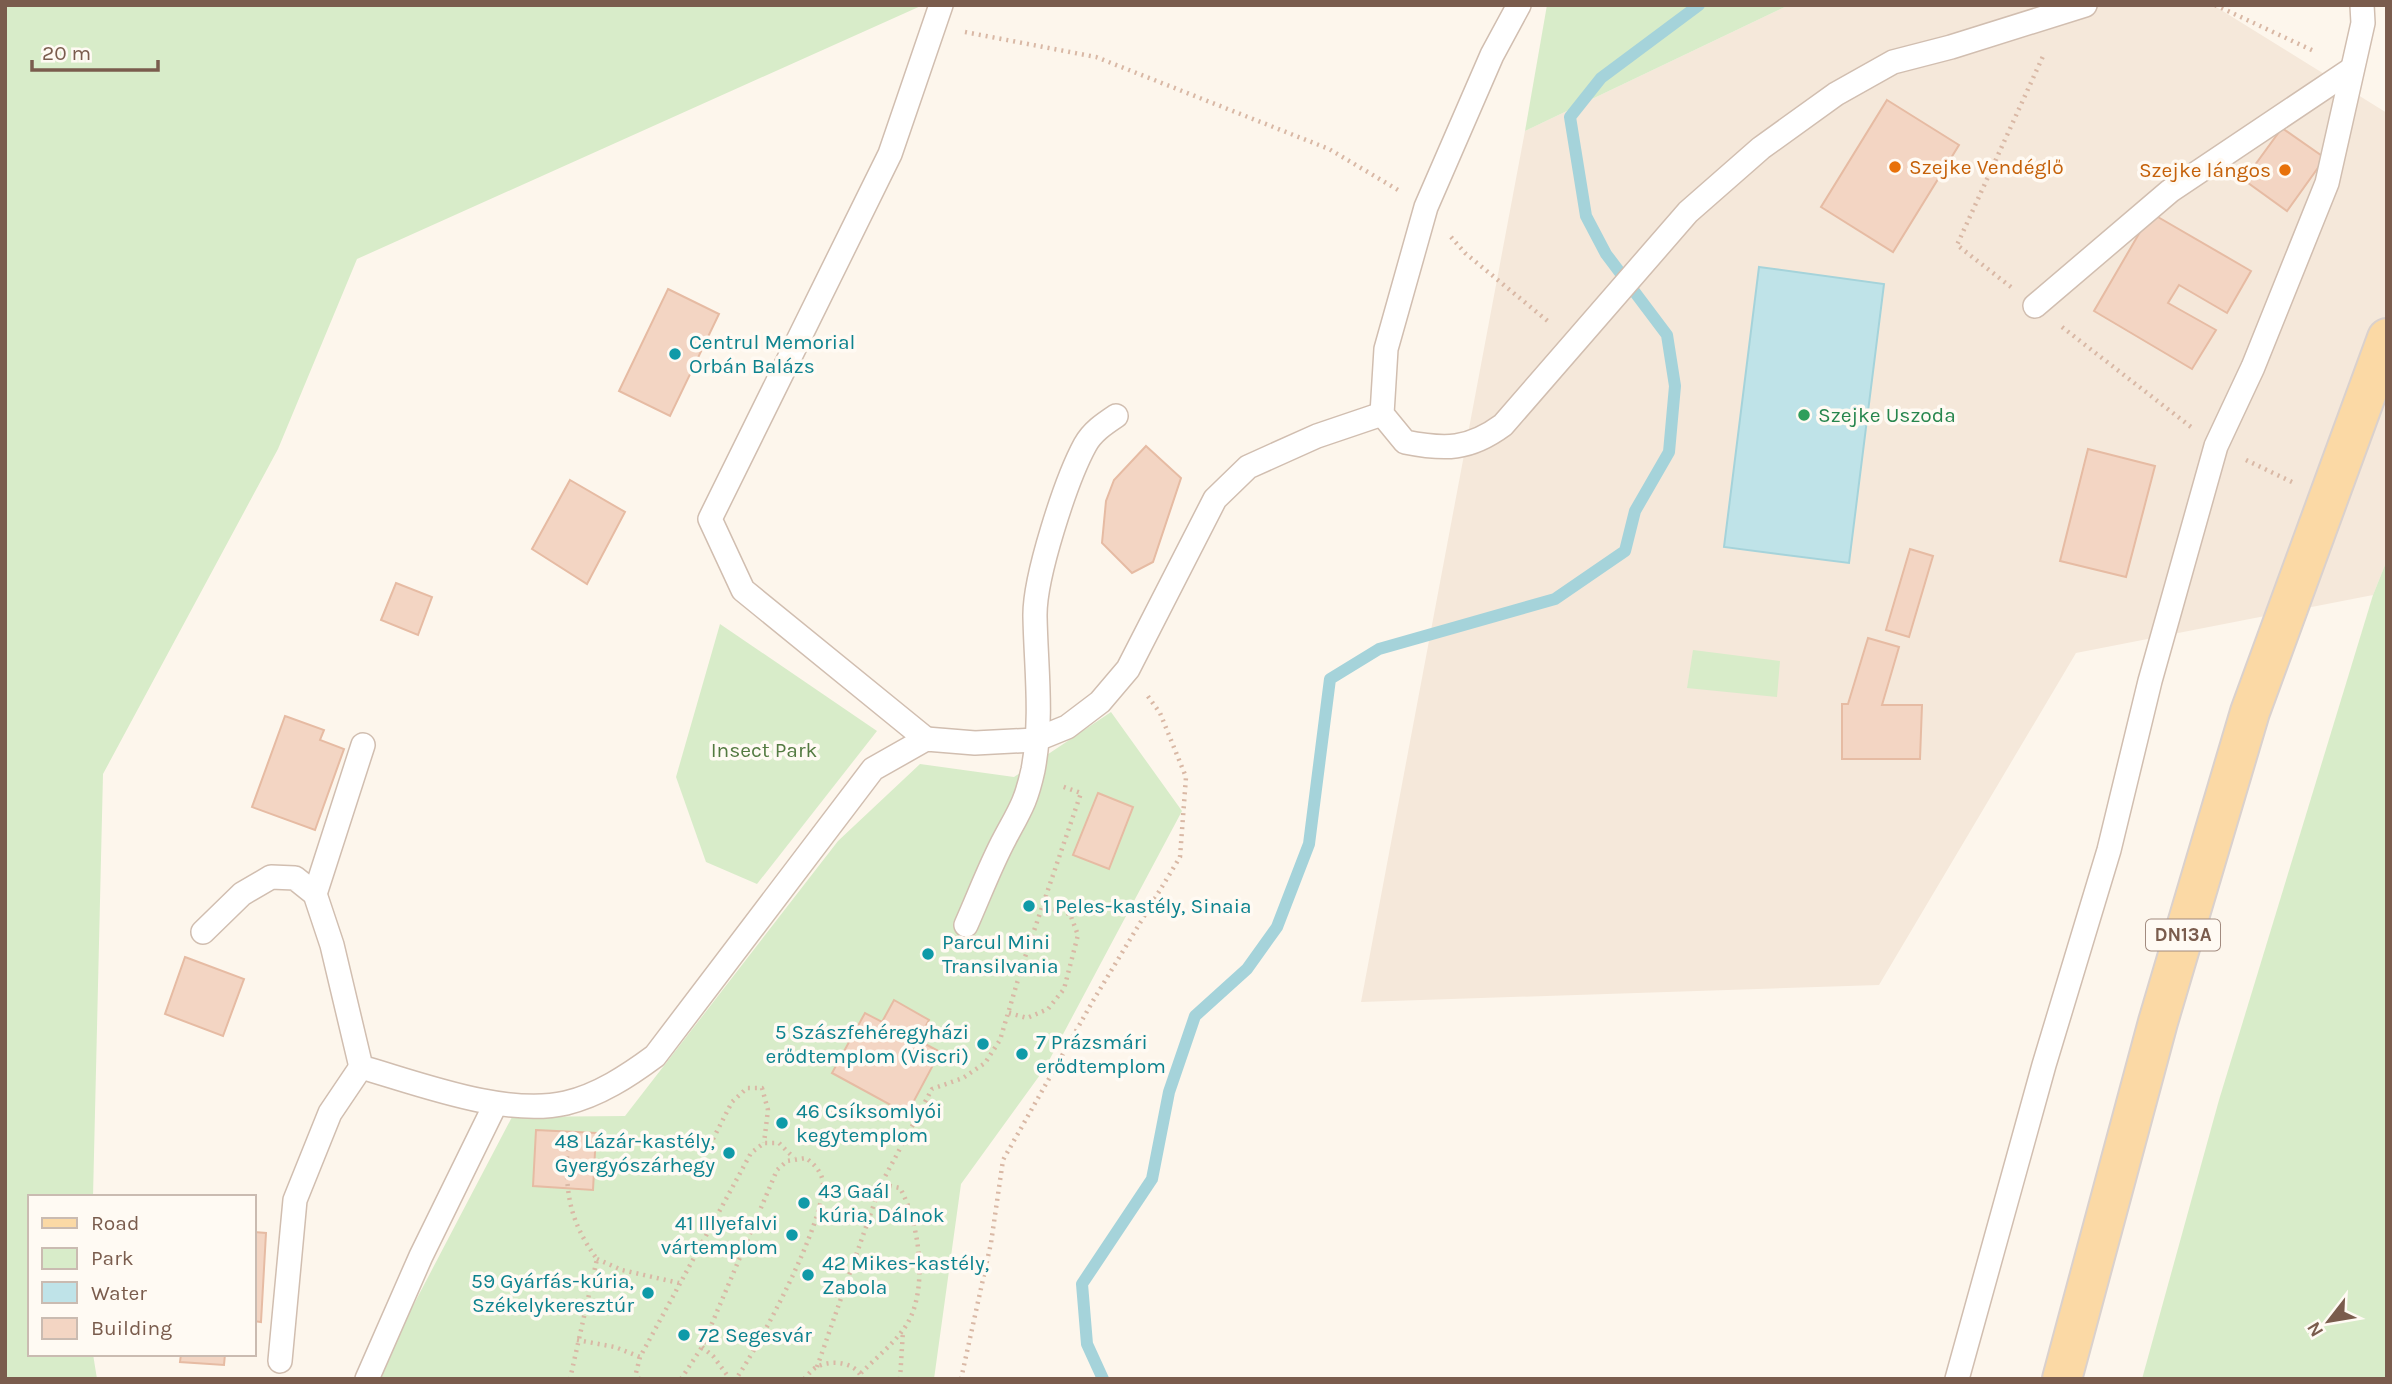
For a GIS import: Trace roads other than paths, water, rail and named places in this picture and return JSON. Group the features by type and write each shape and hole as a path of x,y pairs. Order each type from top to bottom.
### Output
{"main road":[{"name":"DN13A","path":"2062,1379 2203,866 2250,712 2326,498 2387,338"}],"lane":[{"path":"1519,5 1492,55 1426,207 1386,349 1381,414 1405,442 1455,448 1488,436 1503,425 1688,212 1761,148 1836,94 1893,62 1951,47 2074,8"},
{"path":"1957,1379 2044,1065 2109,850 2150,681 2216,446 2253,366 2327,183 2363,23 2362,5"},
{"path":"938,15 890,154 710,519 743,590 926,738 975,743 1035,740 1067,727 1100,702 1128,669 1215,499 1248,467 1317,436 1381,414"},
{"path":"2035,306 2170,191 2352,69"},
{"path":"966,925 1005,838 1024,807 1031,776 1039,663 1034,615 1038,578 1072,475 1086,443 1097,429 1116,416"},
{"path":"361,1068 495,1105 565,1103 622,1081 655,1056 873,769 926,738"},
{"path":"315,894 363,746"},
{"path":"203,932 242,894 271,877 295,878 315,894 332,945 361,1068 330,1113 295,1199 280,1361"},
{"path":"367,1379 421,1256 495,1105"}],"water":[{"name":"Szejke Uszoda","path":"1759,267 1884,284 1849,563 1724,547"}],"waterway":[{"path":"1103,1379 1087,1344 1082,1284 1152,1179 1169,1092 1195,1016 1247,969 1277,927 1309,844 1330,679 1379,649 1555,599 1625,551 1635,511 1669,452 1675,386 1667,335 1606,254 1586,216 1570,117 1601,78 1699,5"}],"place":[{"name":"Szejke Vendéglő","path":"1895,167"},
{"name":"Szejke lángos","path":"2285,170"},
{"name":"Centrul Memorial Orbán Balázs","path":"675,354"},
{"name":"Szejke Uszoda","path":"1804,415"},
{"name":"1 Peles-kastély, Sinaia","path":"1029,906"},
{"name":"Parcul Mini Transilvania","path":"928,954"},
{"name":"5 Szászfehéregyházi erődtemplom (Viscri)","path":"983,1044"},
{"name":"7 Prázsmári erődtemplom","path":"1022,1054"},
{"name":"46 Csíksomlyói kegytemplom","path":"782,1123"},
{"name":"48 Lázár-kastély, Gyergyószárhegy","path":"729,1153"},
{"name":"43 Gaál kúria, Dálnok","path":"804,1203"},
{"name":"41 Illyefalvi vártemplom","path":"792,1235"},
{"name":"42 Mikes-kastély, Zabola","path":"808,1275"},
{"name":"59 Gyárfás-kúria, Székelykeresztúr","path":"648,1293"},
{"name":"72 Segesvár","path":"684,1335"}],"park label":[{"name":"Insect Park","path":"764,750"}]}
